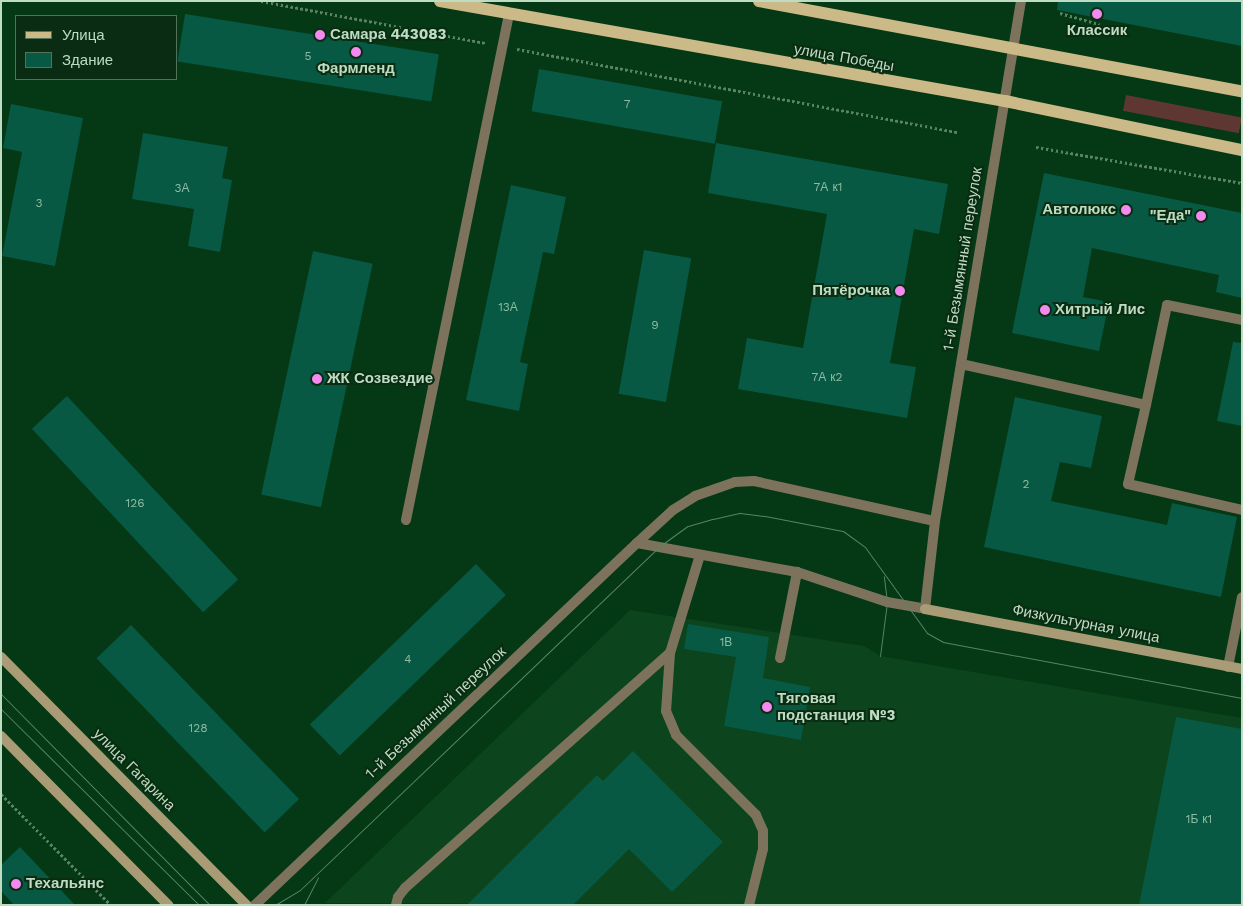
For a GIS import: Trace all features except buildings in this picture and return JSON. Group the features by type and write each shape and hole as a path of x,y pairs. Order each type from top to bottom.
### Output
{"main road":[{"name":"улица Победы","path":"440,1 1005,101 1242,150"},
{"path":"759,1 1242,91"},
{"name":"Физкультурная улица","path":"924,608 1242,670"},
{"name":"улица Гагарина","path":"1,657 246,905"},
{"path":"1,736 168,905"}],"street":[{"name":"1-й Безымянный переулок","path":"924,608 935,521 1021,1"},
{"path":"406,520 509,14"},
{"path":"1242,320 1167,305 1128,484 1242,510"},
{"path":"961,364 1146,405"},
{"name":"1-й Безымянный переулок","path":"255,905 637,543 673,510 695,496 735,482 754,481 935,521"},
{"path":"637,543 797,572 887,602 924,608"},
{"path":"700,555 670,653 666,711 669,724 676,735 756,815 763,831 763,849 749,905"},
{"path":"780,658 797,572"},
{"path":"1228,667 1242,596"},
{"path":"396,905 398,896 405,888 670,653"}],"path":[{"path":"261,1 958,132"},
{"path":"1060,13 1099,24"},
{"path":"1036,147 1242,183"},
{"path":"1,794 111,905"}],"shaded area":[{"path":"1126,95 1242,118 1239,133 1123,111"},
{"path":"630,610 864,646 880,656 1242,718 1242,905 325,903"}],"tram line":[{"path":"275,905 300,890 660,546 688,526 740,513 843,531 865,547 927,633 943,642 1242,698"},
{"path":"880,656 887,602 884,576"},
{"path":"1,694 210,905"},
{"path":"1,709 199,905"},
{"path":"304,905 318,877"}],"place":[{"name":"Классик","path":"1097,14"},
{"name":"Самара 443083","path":"320,35"},
{"name":"Фармленд","path":"356,52"},
{"name":"Автолюкс","path":"1126,210"},
{"name":"\"Еда\"","path":"1201,216"},
{"name":"Пятёрочка","path":"900,291"},
{"name":"Хитрый Лис","path":"1045,310"},
{"name":"ЖК Созвездие","path":"317,379"},
{"name":"Тяговая подстанция №3","path":"767,707"},
{"name":"Техальянс","path":"16,884"}]}
